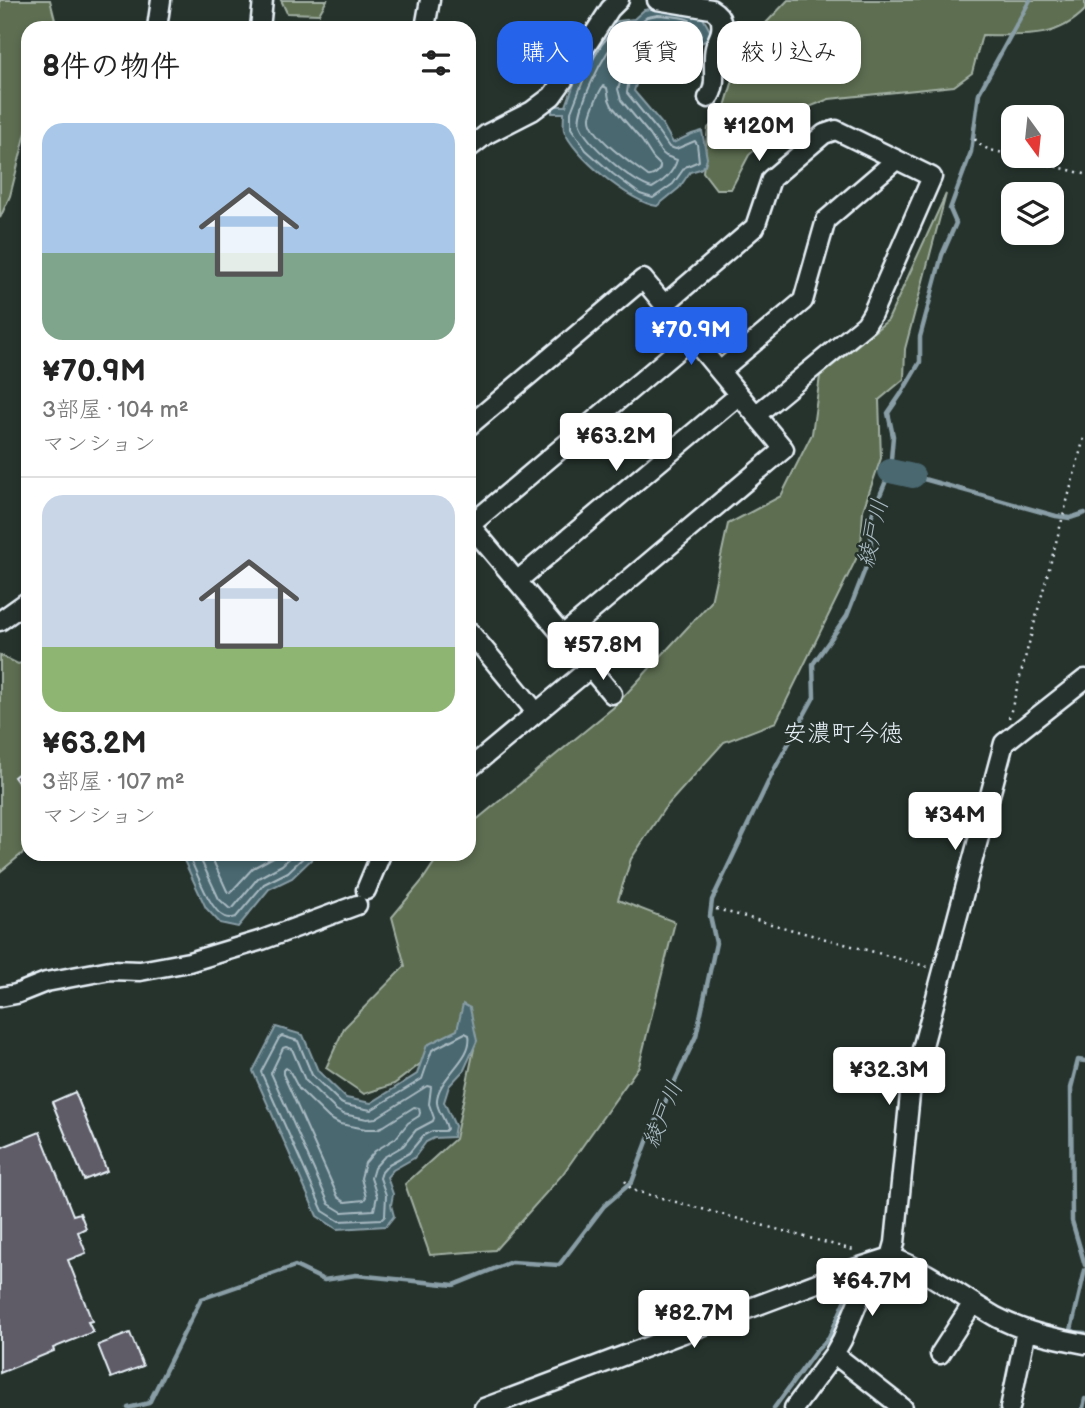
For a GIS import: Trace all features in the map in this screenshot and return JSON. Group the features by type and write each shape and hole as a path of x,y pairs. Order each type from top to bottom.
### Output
{"street":[{"path":"159,21 161,0"},
{"path":"261,21 263,0"},
{"path":"426,21 430,0"},
{"path":"476,143 532,111 552,96 610,9 620,0"},
{"path":"657,0 711,9 721,19 721,37 715,47 713,92 708,98"},
{"path":"664,304 755,228 771,179 824,134 836,130 932,177 866,324 756,415"},
{"path":"720,371 803,301 826,220 896,160"},
{"path":"476,420 643,279 784,449 563,635"},
{"path":"476,519 692,338"},
{"path":"517,581 739,395"},
{"path":"476,533 612,694"},
{"path":"0,621 21,606"},
{"path":"0,621 21,615"},
{"path":"476,639 536,712"},
{"path":"476,763 590,668"},
{"path":"794,1408 834,1354 867,1280 895,1243 910,1094 1004,743 1085,679"},
{"path":"0,997 16,994 46,982 110,970 140,971 189,962 262,940 361,898 378,861"},
{"path":"484,1408 884,1260 920,1270 997,1318 1026,1331 1085,1344"},
{"path":"940,1354 973,1303"},
{"path":"1010,1408 1026,1331"},
{"path":"834,1354 903,1408"}],"path":[{"path":"975,139 983,147 1001,152"},
{"path":"1061,168 1085,174"},
{"path":"1004,743 1085,434"},
{"path":"716,909 943,970"},
{"path":"625,1181 632,1190 884,1260"}],"green space":[{"path":"0,0 50,0 55,21 21,21 21,153 10,196 0,218"},
{"path":"281,0 327,0 319,14 287,13"},
{"path":"788,0 1085,0 1085,10 1074,20 1050,32 982,35 972,73 954,86 829,99 794,113 749,155 731,189 716,189 703,172 708,128 723,113 732,84 861,84 861,21 768,21"},
{"path":"946,194 905,349 904,379 879,400 881,458 863,510 861,549 776,722 724,742 664,809 631,859 618,900 675,922 639,1066 562,1175 495,1250 430,1255 405,1184 455,1139 474,1049 454,1038 394,1084 364,1094 326,1068 344,1028 405,966 392,917 435,861 476,861 476,820 614,707 711,602 728,524 781,496 812,434 820,376 888,320"},
{"path":"0,655 21,663 21,855 0,872"}],"water":[{"path":"658,8 693,12 703,18 713,36 703,42 703,21 619,21 634,19 644,10"},
{"path":"607,28 607,84 636,84 634,91 663,125 673,143 702,131 707,158 705,165 690,172 679,188 657,206 646,203 618,187 590,164 569,140 564,130 564,113 552,113 552,106 566,106 574,84 593,84 593,48"},
{"path":"184,861 310,861 292,878 269,889 238,927 220,923 206,908"},
{"path":"463,1004 470,1008 477,1041 464,1070 449,1086 444,1102 455,1126 453,1137 434,1138 426,1142 414,1158 393,1170 387,1177 393,1194 391,1205 394,1216 386,1226 337,1229 317,1216 253,1071 276,1027 303,1035 318,1071 346,1098 371,1103 417,1074 427,1045 457,1030"}],"building":[{"path":"21,772 21,786 14,777"},
{"path":"75,1092 107,1171 84,1180 52,1102"},
{"path":"40,1132 73,1215 80,1213 86,1228 78,1232 86,1253 68,1260 92,1321 88,1322 93,1332 0,1373 0,1148"},
{"path":"130,1333 143,1366 111,1378 98,1345"}],"waterway":[{"name":"綾戸川","path":"128,1408 149,1403 201,1299 295,1266 324,1280 356,1275 454,1285 511,1262 559,1265 604,1206 632,1182 648,1139 696,1036 716,943 710,916 712,900 773,772 814,697 813,664 847,616 871,554 871,517 890,471 893,436 888,413 920,362 920,337 942,255 956,223 950,209 971,152 979,93 1030,0"},
{"name":"綾戸川","path":"890,471 913,476"},
{"path":"913,476 1056,516 1070,518 1085,513"},
{"path":"1085,1061 1078,1060 1071,1088 1072,1221 1085,1265"},
{"path":"1085,1270 1071,1330 1085,1333"},
{"path":"774,1408 815,1352 829,1338 854,1281"},
{"path":"1083,1408 1085,1399"}],"district":[{"name":"安濃町今徳","path":"843,733"}]}
